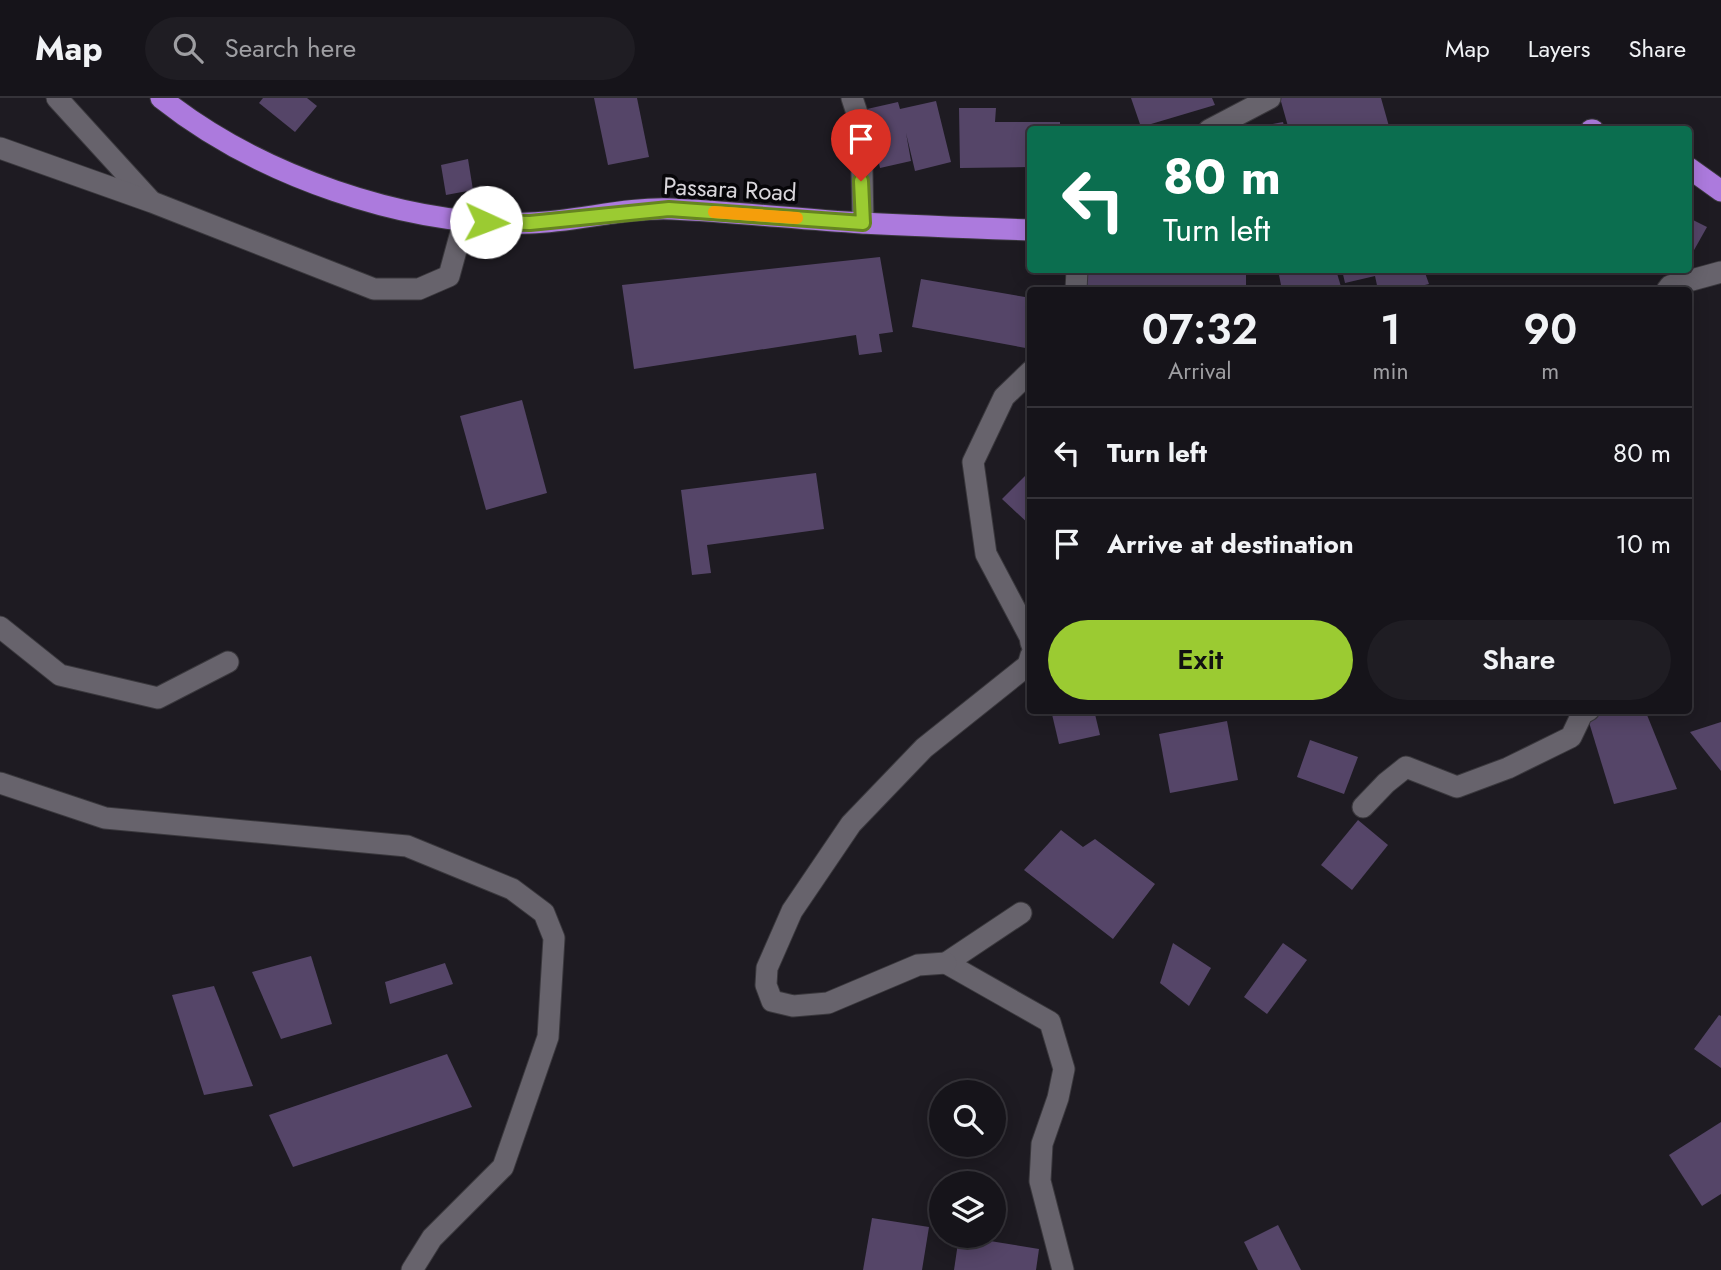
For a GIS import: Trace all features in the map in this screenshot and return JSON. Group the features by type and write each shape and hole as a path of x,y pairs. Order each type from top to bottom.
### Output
{"highway":[{"name":"Passara Road","path":"161,98 248,155 314,183 387,206 464,221 530,223 669,209 863,223 1027,230"},
{"path":"1692,170 1721,191"}],"street":[{"path":"57,98 152,202"},
{"path":"852,98 861,125 863,223"},
{"path":"1217,126 1270,98"},
{"path":"0,148 152,202 374,289 419,289 449,275 464,221"},
{"path":"1669,287 1721,272"},
{"path":"1027,375 1004,397 973,462 986,554 1027,631"},
{"path":"0,627 60,675 158,698 228,662"},
{"path":"1021,913 946,963 918,965 828,1003 793,1006 772,1001 765,985 767,968 792,911 850,824 924,747 1027,666"},
{"path":"1363,807 1406,767 1457,788 1508,768 1571,737 1582,714"},
{"path":"0,783 105,818 407,846 512,889 544,913 554,938 548,1037 503,1167 432,1238 412,1270"},
{"path":"946,963 1050,1022 1064,1069 1058,1098 1042,1144 1040,1181 1063,1270"}],"building":[{"path":"263,98 307,98 317,106 295,132 259,103"},
{"path":"594,98 637,98 649,157 608,165"},
{"path":"1131,98 1212,98 1215,105 1144,126 1141,126"},
{"path":"1280,98 1381,98 1389,126 1288,126"},
{"path":"936,101 951,162 915,171 906,133 911,161 880,168 867,109 898,102 900,109"},
{"path":"959,108 996,108 995,122 1060,122 1060,126 1027,126 1027,167 960,168"},
{"path":"1283,122 1284,126 1262,126"},
{"path":"468,159 473,190 446,195 441,165"},
{"path":"1692,220 1707,227 1692,254"},
{"path":"880,257 893,332 879,334 882,352 859,355 856,335 634,369 622,285"},
{"path":"1082,273 1246,273 1246,287 1081,287"},
{"path":"1279,273 1337,273 1341,287 1281,287"},
{"path":"1343,273 1425,273 1429,284 1416,287 1377,287 1375,276 1345,283"},
{"path":"921,279 1027,297 1027,348 912,327"},
{"path":"522,400 547,493 486,510 460,416"},
{"path":"816,473 824,529 707,545 711,573 692,575 681,490"},
{"path":"1027,474 1027,522 1002,499"},
{"path":"1052,714 1095,714 1100,735 1059,744"},
{"path":"1601,714 1647,714 1677,789 1614,804 1588,719"},
{"path":"1227,721 1238,780 1170,793 1159,734"},
{"path":"1721,722 1721,771 1690,732"},
{"path":"1310,740 1358,757 1344,794 1297,777"},
{"path":"1358,820 1388,845 1352,890 1321,865"},
{"path":"1061,830 1083,847 1095,839 1155,884 1113,939 1024,870"},
{"path":"1173,943 1211,968 1189,1006 1160,983"},
{"path":"1283,943 1307,960 1267,1014 1244,997"},
{"path":"311,956 332,1024 281,1039 252,972"},
{"path":"445,963 453,984 390,1004 385,982"},
{"path":"214,986 253,1086 204,1095 172,995"},
{"path":"1719,1015 1721,1016 1721,1068 1694,1049"},
{"path":"447,1054 472,1107 293,1167 269,1115"},
{"path":"1721,1122 1721,1194 1702,1206 1669,1155"},
{"path":"872,1218 929,1227 922,1270 863,1270"},
{"path":"1278,1225 1301,1270 1258,1270 1244,1242"},
{"path":"1006,1244 1039,1249 1036,1270 954,1270 957,1248 1006,1248"}],"slow traffic":[{"path":"714,212 797,218"}],"route":[{"path":"486,222 530,223 669,209 863,223 861,181"}]}
